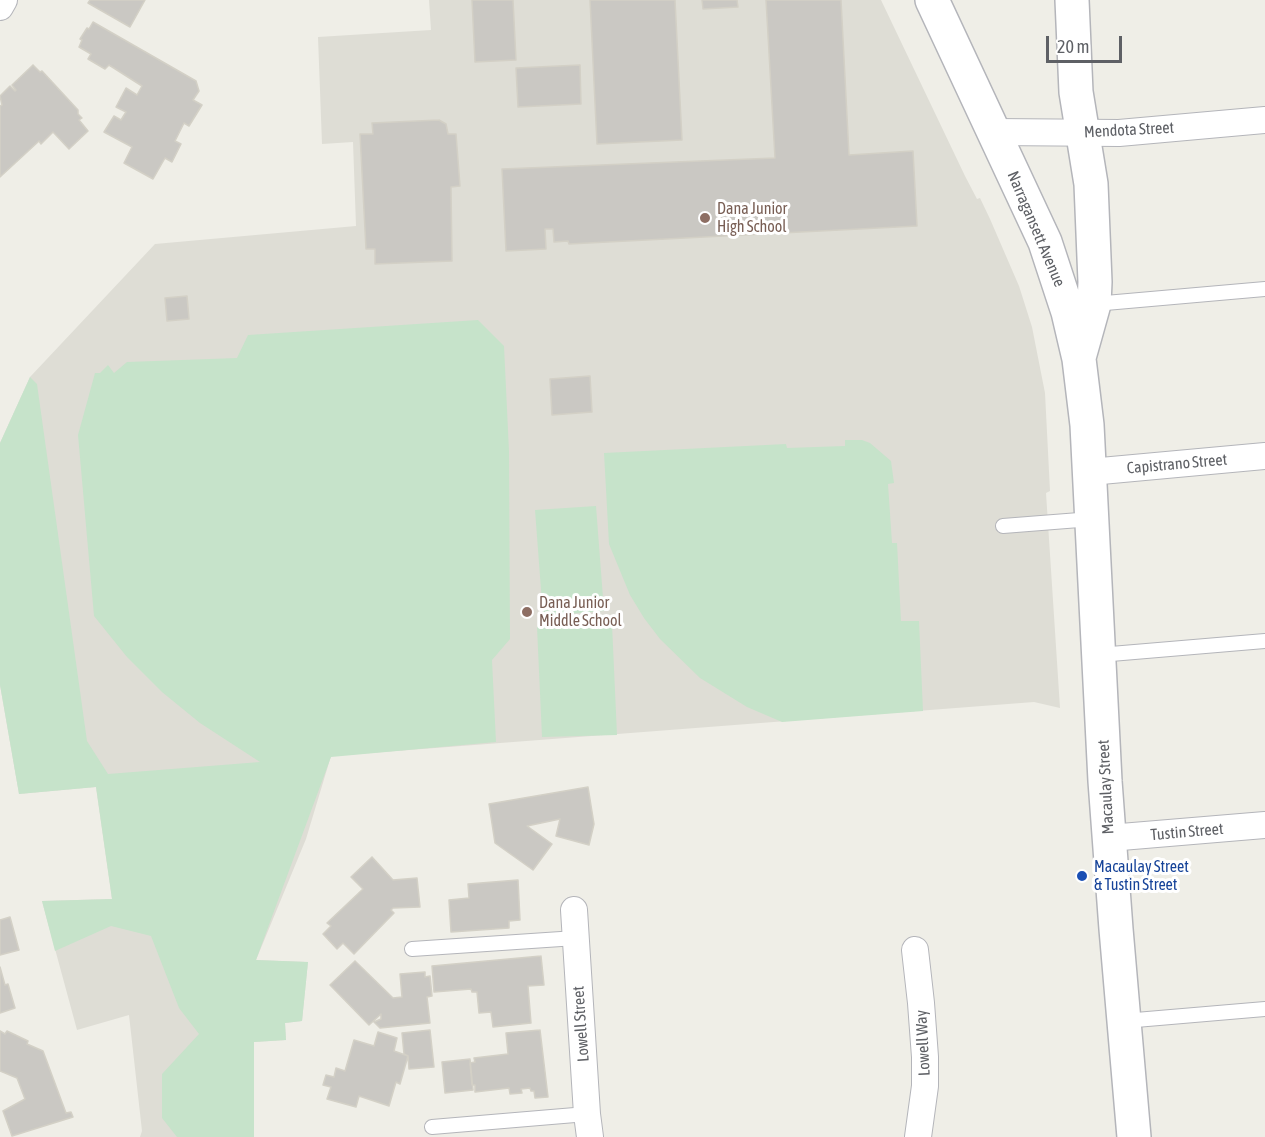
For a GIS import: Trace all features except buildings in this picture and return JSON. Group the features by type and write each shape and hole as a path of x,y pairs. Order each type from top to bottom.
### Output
{"street":[{"path":"0,7 4,0"},
{"name":"Narragansett Avenue","path":"932,0 1045,242 1068,312 1079,359 1090,472"},
{"path":"1072,0 1076,92 1091,184 1094,304 1079,359"},
{"name":"Mendota Street","path":"993,132 1119,133 1265,120"},
{"name":"Capistrano Street","path":"1090,472 1265,456"},
{"name":"Macaulay Street","path":"1090,472 1109,838 1134,1137"},
{"name":"Tustin Street","path":"1109,838 1265,825"},
{"name":"Lowell Street","path":"574,910 588,1125"},
{"name":"Lowell Way","path":"915,950 925,1057 925,1086 918,1137"}],"lane":[{"path":"1094,304 1265,289"},
{"path":"1003,526 1092,519"},
{"path":"1099,655 1265,640"},
{"path":"412,949 576,938"},
{"path":"1123,1022 1265,1009"},
{"path":"432,1127 588,1125"}],"shaded area":[{"name":"Dana Junior Middle School","path":"429,0 881,0 965,176 977,199 980,198 990,219 1019,286 1032,327 1045,393 1050,491 1046,493 1060,708 1034,702 331,756 306,839 256,960 308,962 302,1021 285,1023 286,1040 254,1042 254,1137 140,1137 142,1131 129,1015 77,1030 42,901 112,899 96,787 19,794 0,685 0,443 30,377 155,244 356,226 353,142 322,144 318,37 431,30"}],"green space":[{"path":"478,320 504,346 509,451 510,639 492,660 496,742 331,757 256,960 308,962 302,1021 285,1023 286,1040 254,1042 254,1137 177,1137 162,1118 162,1074 199,1034 179,1008 151,936 111,926 55,951 42,901 112,899 96,787 19,794 0,685 0,443 30,377 37,384 87,741 108,774 260,762 200,723 162,692 127,657 94,616 78,435 95,373 100,373 108,365 114,373 127,362 237,358 248,335"},
{"path":"845,440 862,440 870,443 891,461 894,483 888,484 892,543 897,543 901,621 919,621 923,711 782,722 747,707 700,678 660,639 644,618 630,595 609,544 604,453 786,444 787,448 845,446"},
{"path":"596,506 604,611 543,616 535,510"},
{"path":"612,624 617,735 542,737 537,627"}],"place":[{"name":"Dana Junior High School","path":"705,218"},
{"name":"Dana Junior Middle School","path":"527,612"},
{"name":"Macaulay Street & Tustin Street","path":"1082,876"}]}
